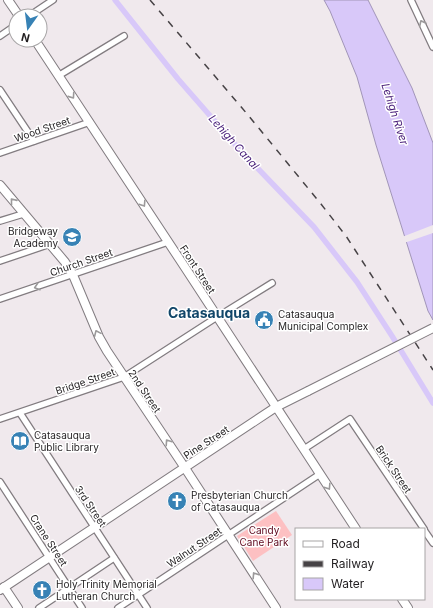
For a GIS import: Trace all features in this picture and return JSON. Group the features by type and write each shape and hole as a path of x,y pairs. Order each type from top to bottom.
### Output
{"main road":[{"name":"Front Street","path":"40,48 355,528"},
{"name":"2nd Street","path":"0,185 65,262 73,275 99,338 276,608"},
{"name":"Pine Street","path":"1,586 49,558 276,407 433,328"},
{"path":"1,586 18,608"}],"street":[{"path":"40,8 52,0"},
{"path":"411,0 433,47"},
{"path":"58,76 124,36"},
{"path":"0,90 34,141"},
{"name":"Wood Street","path":"0,153 90,122"},
{"path":"0,221 24,214"},
{"name":"Church Street","path":"0,299 168,242"},
{"path":"0,260 50,244"},
{"name":"Bridge Street","path":"0,420 124,378 272,283"},
{"name":"3rd Street","path":"20,413 147,608"},
{"name":"Brick Street","path":"304,449 350,419 423,528"},
{"name":"Walnut Street","path":"118,608 320,474"},
{"name":"Crane Street","path":"0,482 82,608"},
{"name":"Brick Street","path":"425,531 433,543"},
{"path":"40,608 114,558"}],"green space":[{"name":"Candy Cane Park","path":"276,511 292,535 253,561 237,536"}],"water":[{"name":"Lehigh River","path":"324,0 368,0 412,88 433,143 433,320 428,311 376,145 357,77"}],"pier":[{"path":"433,225 433,233 404,243 402,237"}],"waterway":[{"name":"Lehigh Canal","path":"115,0 178,79 240,150 314,227 357,282 433,403"}],"railway":[{"path":"150,0 248,115 346,236 433,370"}],"place":[{"name":"Bridgeway Academy","path":"72,237"},
{"name":"Catasauqua Municipal Complex","path":"264,320"},
{"name":"Catasauqua Public Library","path":"20,441"},
{"name":"Presbyterian Church of Catasauqua","path":"177,501"},
{"name":"Holy Trinity Memorial Lutheran Church","path":"42,590"}],"district":[{"name":"Catasauqua","path":"209,313"}]}
